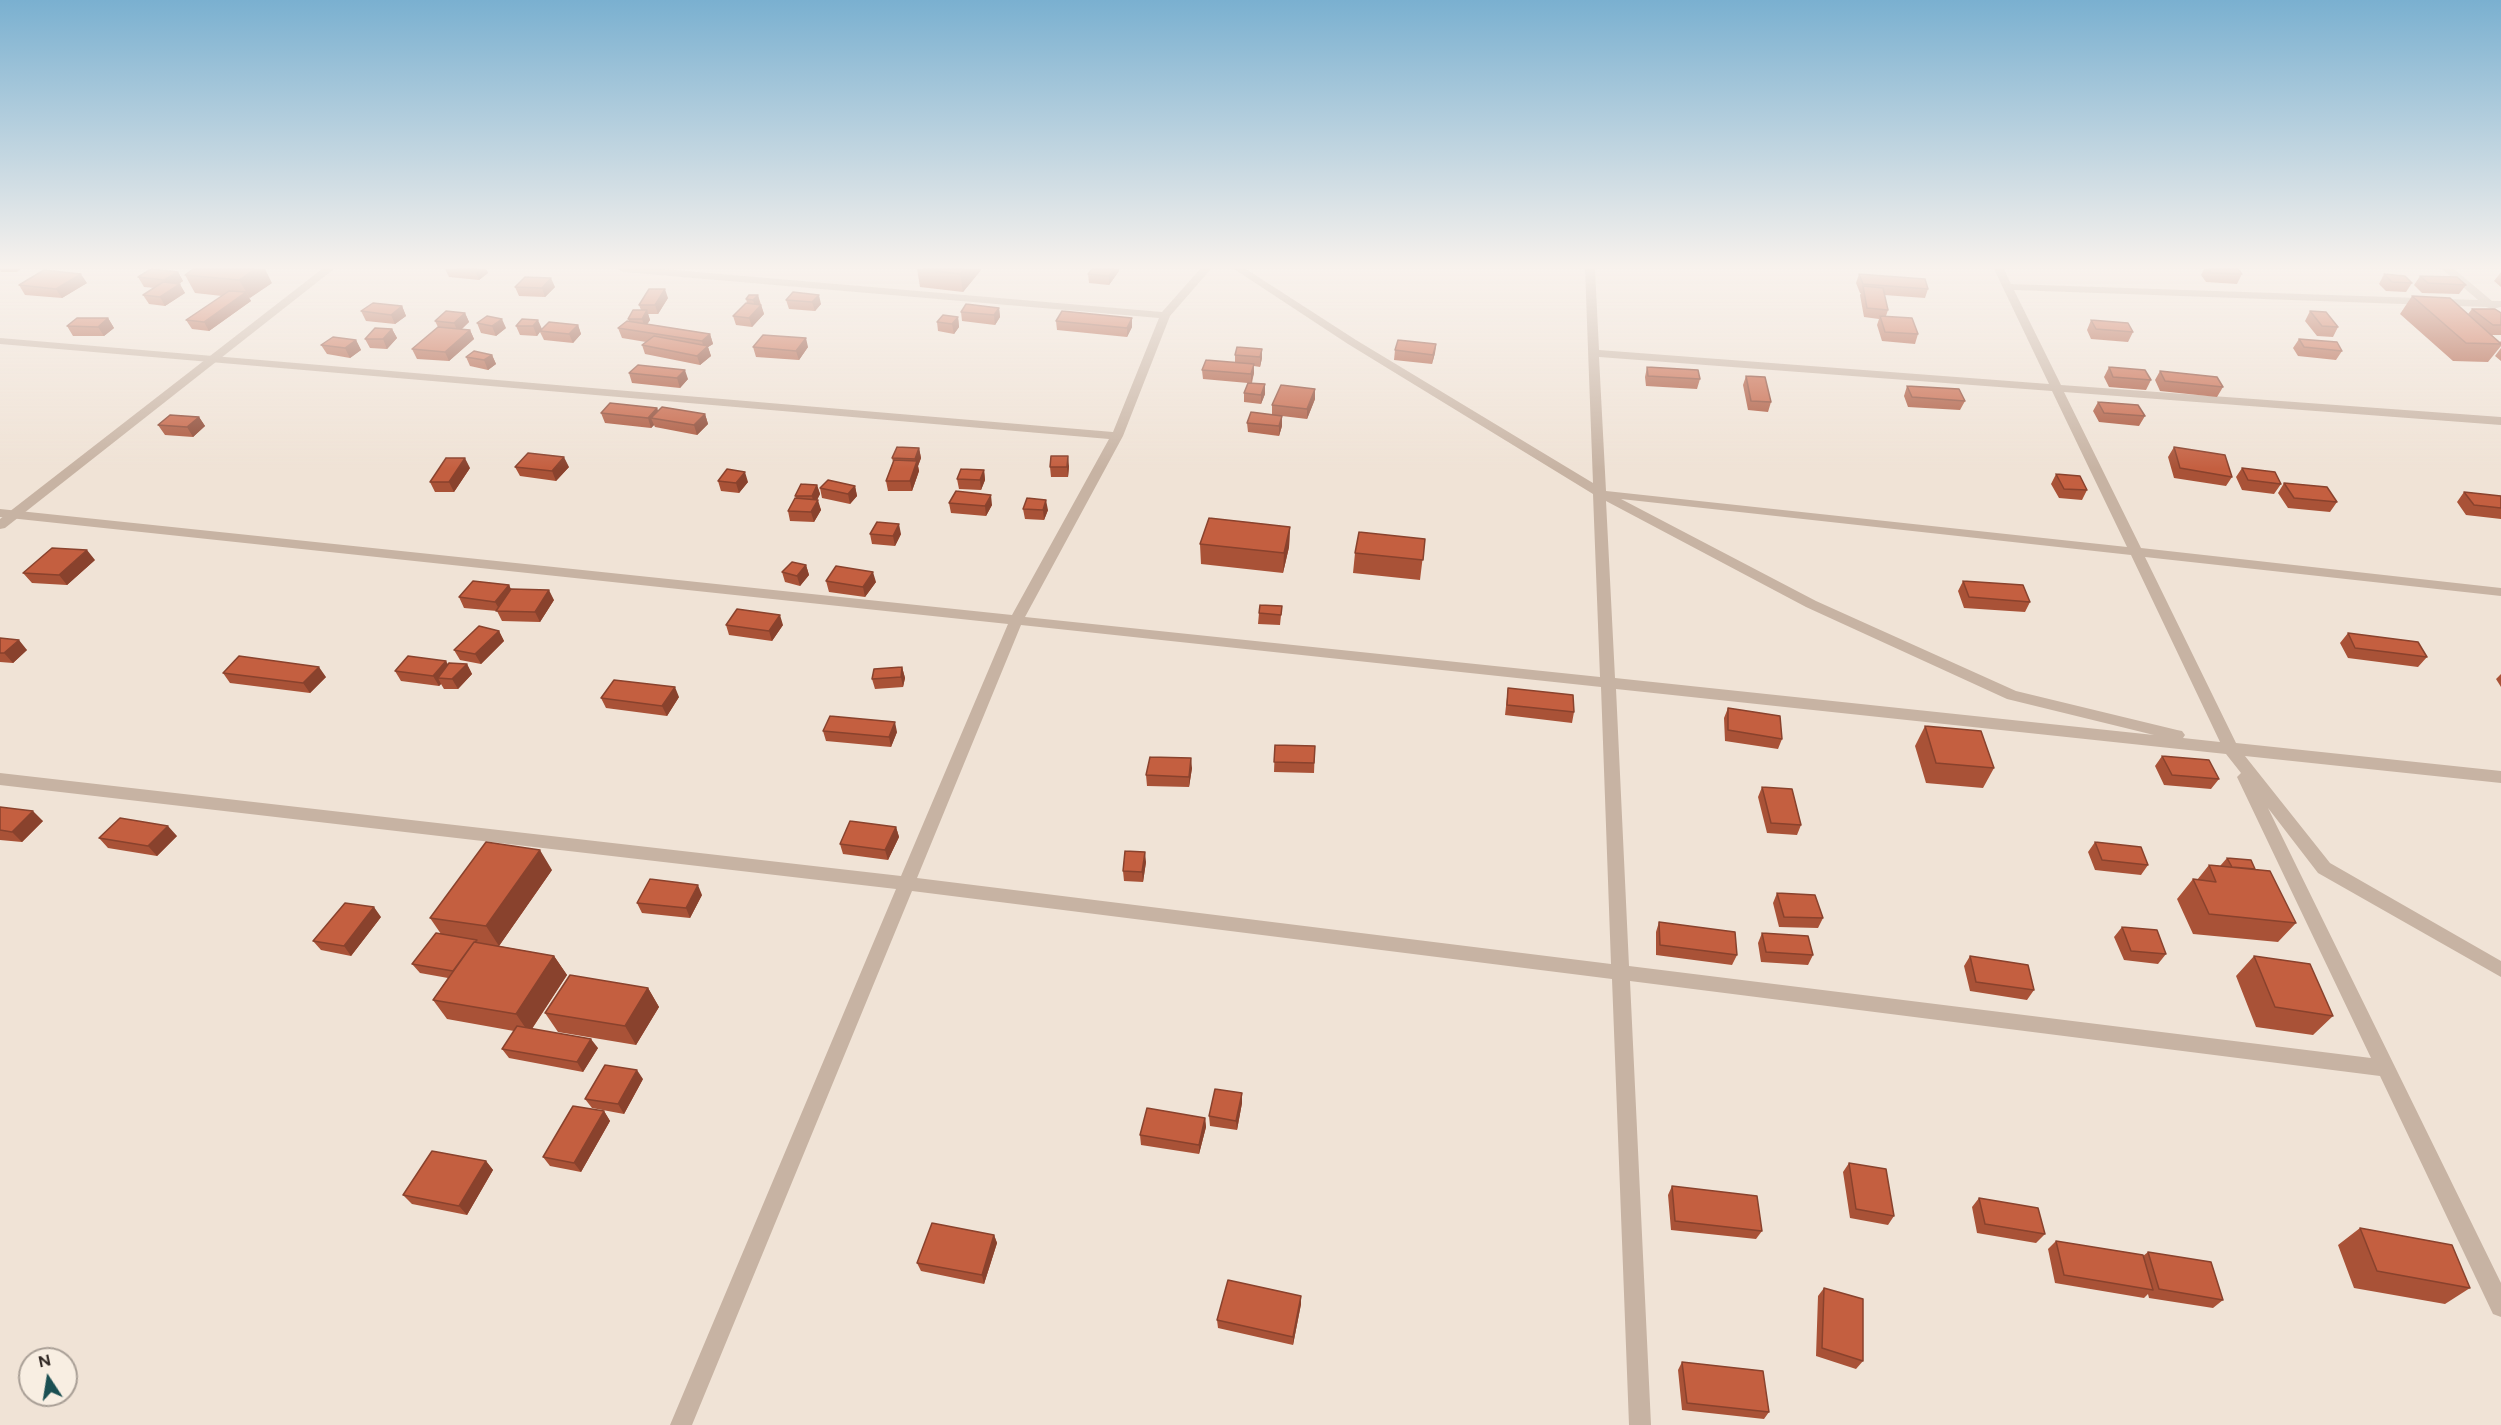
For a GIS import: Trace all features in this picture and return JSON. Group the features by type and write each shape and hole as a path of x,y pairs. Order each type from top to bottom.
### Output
{"street":[{"path":"0,525 7,514 244,336"},
{"path":"681,1425 1016,621 1118,436 1157,336"},
{"path":"1342,336 1600,493 1811,604 2012,694 2231,749 2324,868 2501,970"},
{"path":"1593,336 1640,1425"},
{"path":"2031,336 2501,1306"},
{"path":"0,341 1118,436"},
{"path":"1594,353 2501,421"},
{"path":"1600,493 2501,592"},
{"path":"7,514 2501,777"},
{"path":"0,779 907,884 2386,1068"}],"building":[{"path":"368,336 386,336 383,339 365,339"},
{"path":"428,336 464,336 445,352 412,349"},
{"path":"654,336 708,346 697,356 642,345"},
{"path":"666,336 708,336 702,341"},
{"path":"763,336 806,338 796,351 753,347"},
{"path":"2457,336 2492,336 2501,344 2466,343"},
{"path":"333,337 356,340 345,348 321,345"},
{"path":"2299,339 2337,342 2342,351 2304,347"},
{"path":"1398,340 1436,344 1433,355 1395,350"},
{"path":"1237,347 1262,349 1260,357 1235,355"},
{"path":"474,351 492,355 484,360 466,357"},
{"path":"1206,360 1254,364 1251,374 1202,370"},
{"path":"638,365 685,370 677,378 629,373"},
{"path":"1647,367 1698,370 1700,379 1648,376"},
{"path":"2109,367 2145,370 2151,380 2113,377"},
{"path":"2160,371 2217,377 2223,387 2165,381"},
{"path":"1746,376 1765,377 1771,402 1751,401"},
{"path":"1248,383 1265,384 1261,395 1244,393"},
{"path":"1281,385 1315,389 1307,409 1272,405"},
{"path":"1907,386 1959,389 1965,401 1912,397"},
{"path":"2098,402 2138,405 2145,416 2104,413"},
{"path":"610,403 657,408 648,418 601,413"},
{"path":"662,407 705,414 694,425 651,418"},
{"path":"1251,412 1282,416 1279,426 1247,423"},
{"path":"170,415 199,417 187,427 158,425"},
{"path":"897,447 919,448 915,459 892,458"},
{"path":"2174,447 2225,455 2232,477 2180,468"},
{"path":"528,453 564,457 552,471 515,467"},
{"path":"1051,456 1068,456 1067,467 1050,467"},
{"path":"446,458 465,458 449,482 430,482"},
{"path":"894,460 917,461 910,481 886,481"},
{"path":"2242,468 2275,472 2281,484 2248,480"},
{"path":"727,469 745,472 736,483 718,481"},
{"path":"961,469 984,470 980,480 957,479"},
{"path":"2056,474 2080,476 2087,490 2064,489"},
{"path":"828,480 855,486 848,494 820,488"},
{"path":"2284,483 2327,487 2337,502 2294,498"},
{"path":"801,484 817,485 812,496 795,496"},
{"path":"956,491 991,495 985,506 949,503"},
{"path":"2464,492 2501,496 2501,508 2474,505"},
{"path":"795,498 818,500 811,512 788,511"},
{"path":"1027,498 1046,500 1043,510 1023,509"},
{"path":"1209,518 1290,527 1284,553 1200,544"},
{"path":"877,522 899,524 893,536 870,534"},
{"path":"1359,532 1425,539 1423,560 1355,553"},
{"path":"52,548 87,550 59,575 23,573"},
{"path":"792,562 806,565 797,576 782,572"},
{"path":"836,566 873,572 863,587 826,581"},
{"path":"473,581 509,585 495,602 459,597"},
{"path":"1963,581 2023,585 2030,602 1969,597"},
{"path":"511,589 549,590 535,612 496,611"},
{"path":"1260,605 1282,606 1281,615 1259,613"},
{"path":"737,609 780,615 769,631 726,625"},
{"path":"479,626 499,631 475,654 454,650"},
{"path":"2348,633 2418,642 2427,657 2355,648"},
{"path":"0,638 19,640 4,653 0,653"},
{"path":"239,656 319,667 303,683 223,673"},
{"path":"408,656 446,661 433,676 395,671"},
{"path":"449,663 467,664 452,679 438,678"},
{"path":"902,667 901,677 872,679 874,669"},
{"path":"614,680 675,687 662,706 601,698"},
{"path":"1508,688 1573,695 1574,712 1507,705"},
{"path":"1728,708 1780,716 1782,739 1728,730"},
{"path":"830,716 895,722 889,737 823,731"},
{"path":"1925,726 1981,731 1994,768 1936,763"},
{"path":"1275,745 1315,746 1314,763 1274,762"},
{"path":"2162,756 2209,760 2219,779 2172,775"},
{"path":"1150,757 1191,758 1189,777 1146,775"},
{"path":"1762,787 1792,789 1801,825 1771,823"},
{"path":"0,807 33,811 12,832 0,830"},
{"path":"120,818 168,826 148,846 99,838"},
{"path":"850,821 896,827 885,850 840,844"},
{"path":"486,842 540,850 486,926 430,918"},
{"path":"2095,842 2141,847 2148,865 2102,860"},
{"path":"1125,851 1145,852 1142,872 1123,871"},
{"path":"2227,858 2251,860 2255,869 2232,867"},
{"path":"2209,865 2270,871 2296,923 2209,914 2193,879 2216,882"},
{"path":"650,879 698,885 686,908 637,903"},
{"path":"1777,893 1815,895 1823,918 1784,917"},
{"path":"345,903 374,907 344,946 313,941"},
{"path":"1659,922 1735,932 1737,955 1660,945"},
{"path":"2122,927 2157,930 2166,954 2131,951"},
{"path":"436,933 477,940 453,971 412,964"},
{"path":"1762,933 1808,936 1813,955 1766,952"},
{"path":"474,942 554,956 516,1014 433,1000"},
{"path":"1970,956 2028,965 2034,990 1976,982"},
{"path":"2254,956 2310,964 2333,1016 2275,1007"},
{"path":"570,975 648,988 625,1026 545,1013"},
{"path":"517,1026 591,1039 577,1062 502,1049"},
{"path":"605,1065 637,1070 618,1104 585,1099"},
{"path":"1215,1089 1242,1093 1236,1121 1209,1116"},
{"path":"573,1106 604,1111 574,1163 543,1157"},
{"path":"1147,1108 1205,1118 1199,1145 1140,1135"},
{"path":"432,1151 486,1161 459,1206 403,1195"},
{"path":"1849,1163 1886,1169 1894,1216 1856,1209"},
{"path":"1672,1186 1757,1196 1762,1231 1675,1221"},
{"path":"1979,1198 2038,1208 2045,1234 1985,1224"},
{"path":"932,1223 994,1235 982,1275 917,1263"},
{"path":"2360,1228 2452,1245 2470,1288 2377,1271"},
{"path":"2056,1241 2143,1255 2153,1290 2064,1275"},
{"path":"2148,1252 2211,1262 2223,1300 2159,1289"},
{"path":"1228,1280 1301,1296 1293,1337 1217,1320"},
{"path":"1824,1288 1863,1299 1863,1361 1822,1348"},
{"path":"1682,1362 1763,1371 1769,1412 1687,1403"}]}
